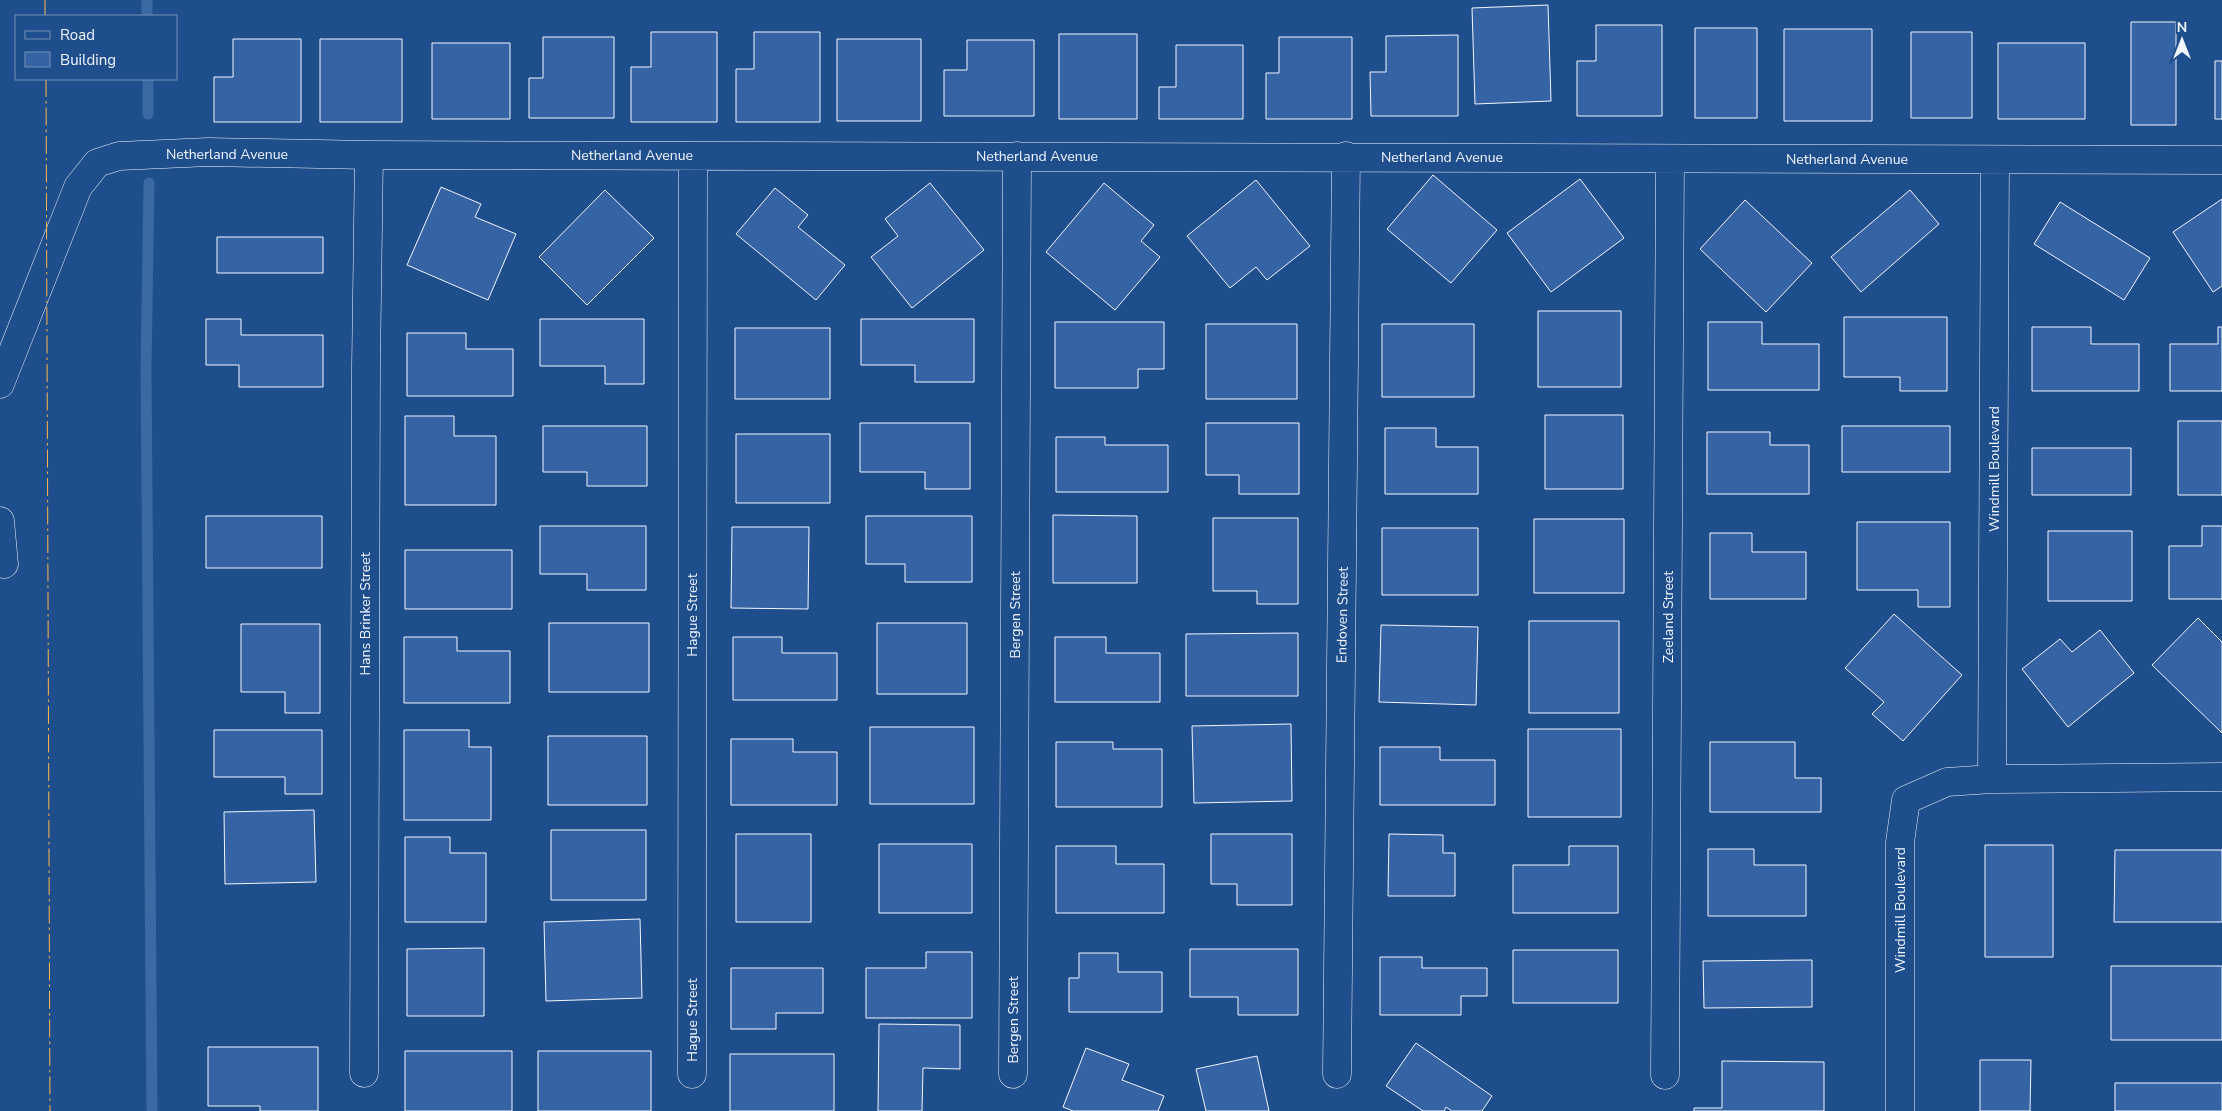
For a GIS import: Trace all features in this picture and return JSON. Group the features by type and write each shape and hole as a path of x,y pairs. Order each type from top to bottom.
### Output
{"street":[{"name":"Netherland Avenue","path":"0,384 78,187 97,163 119,156 209,152 369,155 1346,156 1670,159 2222,160"},
{"name":"Hans Brinker Street","path":"364,1074 366,366 369,155"},
{"name":"Hague Street","path":"692,1074 693,156"},
{"name":"Bergen Street","path":"1013,1074 1017,156"},
{"name":"Endoven Street","path":"1337,1074 1346,156"},
{"name":"Zeeland Street","path":"1665,1075 1670,159"},
{"name":"Windmill Boulevard","path":"1992,779 1995,160"},
{"path":"0,521 4,564"},
{"name":"Windmill Boulevard","path":"1900,1111 1900,842 1906,800 1947,782 1992,779 2222,777"}],"building":[{"path":"1548,5 1551,101 1475,104 1472,8"},
{"path":"2131,22 2176,22 2176,125 2131,125"},
{"path":"1596,25 1662,25 1662,116 1577,116 1577,61 1596,61"},
{"path":"1695,28 1757,28 1757,118 1695,118"},
{"path":"1784,29 1872,29 1872,121 1784,121"},
{"path":"651,32 717,32 717,122 631,122 631,67 651,67"},
{"path":"754,32 820,32 820,122 736,122 736,69 754,69"},
{"path":"1911,32 1972,32 1972,118 1911,118"},
{"path":"1059,34 1137,34 1137,119 1059,119"},
{"path":"1458,35 1458,116 1371,116 1370,72 1386,72 1386,36"},
{"path":"543,37 614,37 614,118 529,118 529,78 543,78"},
{"path":"1279,37 1352,37 1352,119 1266,119 1266,73 1279,73"},
{"path":"233,39 301,39 301,122 214,122 214,77 233,77"},
{"path":"320,39 402,39 402,122 320,122"},
{"path":"837,39 921,39 921,121 837,121"},
{"path":"967,40 1034,40 1034,116 944,116 944,70 967,70"},
{"path":"432,43 510,43 510,119 432,119"},
{"path":"1998,43 2085,43 2085,119 1998,119"},
{"path":"1176,45 1243,45 1243,119 1159,119 1159,87 1176,87"},
{"path":"2215,61 2222,61 2222,119 2215,119"},
{"path":"1433,175 1497,230 1451,283 1387,229"},
{"path":"1580,179 1624,238 1551,292 1507,233"},
{"path":"1256,180 1310,246 1267,280 1256,267 1230,288 1187,236"},
{"path":"930,183 984,250 912,308 871,257 898,236 885,219"},
{"path":"1104,183 1154,225 1141,241 1160,257 1115,310 1046,252"},
{"path":"441,187 481,204 475,217 516,234 488,300 407,265"},
{"path":"775,188 808,215 798,227 845,265 816,300 736,234"},
{"path":"605,190 654,238 587,305 539,257"},
{"path":"1910,190 1939,224 1861,292 1831,257"},
{"path":"2222,199 2222,286 2213,292 2173,232"},
{"path":"1745,200 1812,263 1766,312 1700,249"},
{"path":"2060,202 2150,258 2124,300 2034,244"},
{"path":"217,237 323,237 323,273 217,273"},
{"path":"1538,311 1621,311 1621,387 1538,387"},
{"path":"1844,317 1947,317 1947,391 1900,391 1900,377 1844,377"},
{"path":"206,319 241,319 241,335 323,335 323,387 239,387 239,365 206,365"},
{"path":"540,319 644,319 644,384 605,384 605,366 540,366"},
{"path":"861,319 974,319 974,382 915,382 915,365 861,365"},
{"path":"1055,322 1164,322 1164,369 1138,369 1138,388 1055,388"},
{"path":"1708,322 1762,322 1762,344 1819,344 1819,390 1708,390"},
{"path":"1206,324 1297,324 1297,399 1206,399"},
{"path":"1382,324 1474,324 1474,397 1382,397"},
{"path":"2032,327 2091,327 2091,344 2139,344 2139,391 2032,391"},
{"path":"2218,327 2222,327 2222,391 2170,391 2170,344 2218,344"},
{"path":"735,328 830,328 830,399 735,399"},
{"path":"407,333 466,333 466,349 513,349 513,396 407,396"},
{"path":"1545,415 1623,415 1623,489 1545,489"},
{"path":"405,416 454,416 454,436 496,436 496,505 405,505"},
{"path":"2178,421 2222,421 2222,495 2178,495"},
{"path":"860,423 970,423 970,489 925,489 925,472 860,472"},
{"path":"1206,423 1299,423 1299,494 1239,494 1239,475 1206,475"},
{"path":"543,426 647,426 647,486 587,486 587,472 543,472"},
{"path":"1842,426 1950,426 1950,472 1842,472"},
{"path":"1385,428 1436,428 1436,447 1478,447 1478,494 1385,494"},
{"path":"1707,432 1770,432 1770,445 1809,445 1809,494 1707,494"},
{"path":"736,434 830,434 830,503 736,503"},
{"path":"1056,437 1105,437 1105,445 1168,445 1168,492 1056,492"},
{"path":"2032,448 2131,448 2131,495 2032,495"},
{"path":"1053,515 1137,516 1137,583 1053,583"},
{"path":"206,516 322,516 322,568 206,568"},
{"path":"866,516 972,516 972,582 905,582 905,564 866,564"},
{"path":"1213,518 1298,518 1298,604 1257,604 1257,591 1213,591"},
{"path":"1534,519 1624,519 1624,593 1534,593"},
{"path":"1857,522 1950,522 1950,607 1918,607 1918,590 1857,590"},
{"path":"540,526 646,526 646,590 587,590 587,574 540,574"},
{"path":"2202,526 2222,526 2222,599 2169,599 2169,546 2202,546"},
{"path":"732,527 809,527 808,609 731,608"},
{"path":"1382,528 1478,528 1478,595 1382,595"},
{"path":"2048,531 2132,531 2132,601 2048,601"},
{"path":"1710,533 1752,533 1752,552 1806,552 1806,599 1710,599"},
{"path":"405,550 512,550 512,609 405,609"},
{"path":"1894,614 1962,675 1903,741 1872,714 1884,702 1845,668"},
{"path":"2198,618 2222,642 2222,733 2152,665"},
{"path":"1529,621 1619,621 1619,713 1529,713"},
{"path":"549,623 649,623 649,692 549,692"},
{"path":"877,623 967,623 967,694 877,694"},
{"path":"241,624 320,624 320,713 285,713 285,692 241,692"},
{"path":"1381,625 1478,627 1476,705 1379,702"},
{"path":"2100,630 2134,673 2068,727 2022,669 2060,639 2072,652"},
{"path":"1298,633 1298,696 1186,696 1186,634"},
{"path":"404,637 457,637 457,651 510,651 510,703 404,703"},
{"path":"733,637 782,637 782,653 837,653 837,700 733,700"},
{"path":"1055,637 1106,637 1106,653 1160,653 1160,702 1055,702"},
{"path":"1291,724 1292,801 1194,803 1192,726"},
{"path":"870,727 974,727 974,804 870,804"},
{"path":"1528,729 1621,729 1621,817 1528,817"},
{"path":"214,730 322,730 322,794 285,794 285,777 214,777"},
{"path":"404,730 469,730 469,747 491,747 491,820 404,820"},
{"path":"548,736 647,736 647,805 548,805"},
{"path":"731,739 793,739 793,752 837,752 837,805 731,805"},
{"path":"1056,742 1113,742 1113,749 1162,749 1162,807 1056,807"},
{"path":"1710,742 1795,742 1795,778 1821,778 1821,812 1710,812"},
{"path":"1380,747 1440,747 1440,760 1495,760 1495,805 1380,805"},
{"path":"314,810 316,882 225,884 224,812"},
{"path":"551,830 646,830 646,900 551,900"},
{"path":"736,834 811,834 811,922 736,922"},
{"path":"1211,834 1292,834 1292,905 1237,905 1237,884 1211,884"},
{"path":"1389,834 1443,835 1443,853 1455,853 1455,896 1388,896"},
{"path":"405,837 450,837 450,853 486,853 486,922 405,922"},
{"path":"879,844 972,844 972,913 879,913"},
{"path":"1985,845 2053,845 2053,957 1985,957"},
{"path":"1056,846 1116,846 1116,864 1164,864 1164,913 1056,913"},
{"path":"1569,846 1618,846 1618,913 1513,913 1513,865 1569,865"},
{"path":"1708,849 1754,849 1754,865 1806,865 1806,916 1708,916"},
{"path":"2115,850 2222,850 2222,922 2114,922"},
{"path":"640,919 642,998 546,1001 544,922"},
{"path":"484,948 484,1016 407,1016 407,949"},
{"path":"1190,949 1298,949 1298,1015 1238,1015 1238,997 1190,997"},
{"path":"1513,950 1618,950 1618,1003 1513,1003"},
{"path":"926,952 972,952 972,1018 866,1018 866,968 926,968"},
{"path":"1079,953 1118,953 1118,972 1162,972 1162,1012 1069,1012 1069,978 1079,978"},
{"path":"1380,957 1422,957 1422,968 1487,968 1487,996 1461,996 1461,1015 1380,1015"},
{"path":"1812,960 1812,1007 1704,1008 1703,961"},
{"path":"2111,966 2222,966 2222,1040 2111,1040"},
{"path":"731,968 823,968 823,1013 776,1013 776,1029 731,1029"},
{"path":"879,1024 960,1025 960,1069 923,1068 922,1111 878,1111"},
{"path":"1416,1043 1492,1096 1482,1111 1452,1111 1446,1107 1444,1111 1423,1111 1386,1086"},
{"path":"208,1047 318,1047 318,1111 260,1111 260,1106 208,1106"},
{"path":"1086,1048 1129,1064 1122,1080 1164,1096 1158,1111 1073,1111 1063,1107"},
{"path":"405,1051 512,1051 512,1111 405,1111"},
{"path":"538,1051 651,1051 651,1111 538,1111"},
{"path":"730,1054 834,1054 834,1111 730,1111"},
{"path":"1257,1056 1269,1111 1206,1111 1196,1069"},
{"path":"1980,1060 2031,1060 2030,1111 1980,1111"},
{"path":"1722,1061 1824,1062 1824,1111 1694,1111 1694,1108 1722,1108"},
{"path":"2115,1083 2222,1083 2222,1111 2115,1111"}],"waterway":[{"path":"147,0 147,15"},
{"path":"148,80 148,114"},
{"path":"149,183 146,370 152,1111"}],"power":[{"path":"45,0 45,15"},
{"path":"46,80 50,1111"}]}
